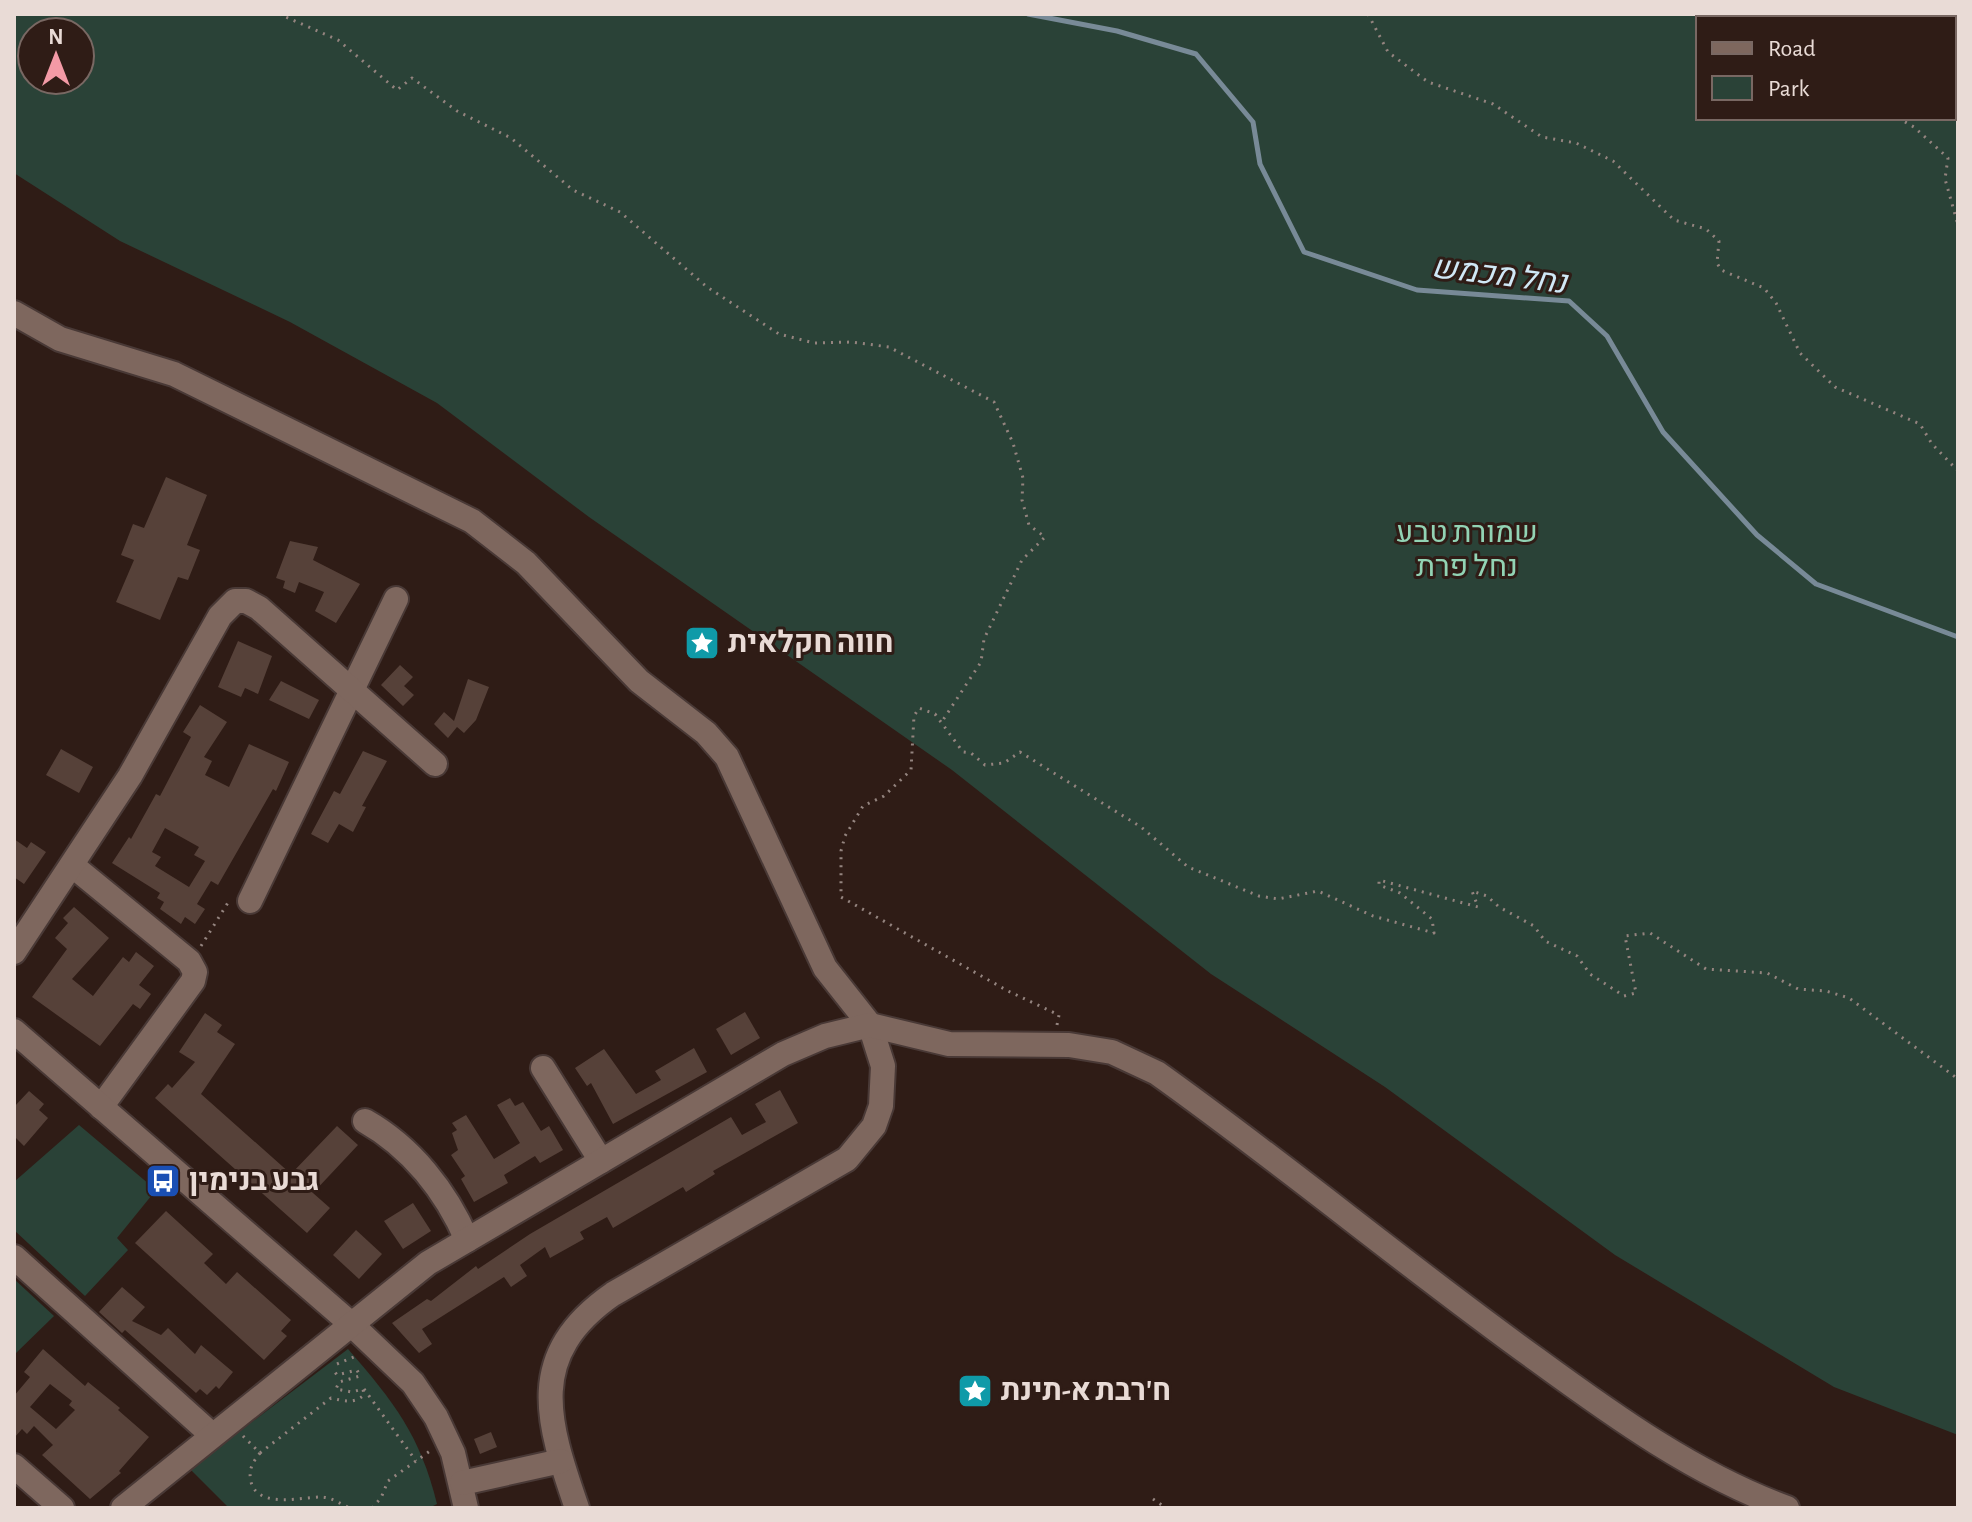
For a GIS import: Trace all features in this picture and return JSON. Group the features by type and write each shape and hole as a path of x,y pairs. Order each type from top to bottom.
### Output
{"street":[{"path":"14,313 60,339 174,374 448,506 516,554 647,689 706,733 727,757 825,968 870,1025 883,1066 884,1086 874,1126 855,1151 827,1173 613,1294 595,1306 569,1334 553,1366 549,1392 550,1420 577,1508"},
{"path":"250,901 396,599"},
{"path":"14,952 145,752 220,616 231,603 246,601 259,608 435,764"},
{"path":"73,866 191,963 195,972 193,981 101,1107"},
{"path":"123,1508 417,1271 793,1049 836,1033 870,1025 949,1044 1054,1045 1112,1052 1157,1073 1459,1304 1587,1396 1692,1464 1787,1508"},
{"path":"14,1031 372,1342 413,1383 447,1439 462,1483 466,1508"},
{"path":"543,1068 601,1161"},
{"path":"365,1121 393,1139 416,1161 444,1198 467,1240"},
{"path":"14,1257 221,1428"},
{"path":"462,1483 561,1461"},
{"path":"14,1466 62,1508"}],"path":[{"path":"279,14 338,40 397,90 412,78 457,111 511,138 573,190 620,212 707,287 779,334 814,343 852,342 889,347 994,402 1013,443 1023,478 1022,500 1029,525 1045,537 1022,560 984,639 981,662 941,723"},
{"path":"1368,14 1388,52 1428,82 1493,104 1542,137 1576,143 1613,161 1674,220 1706,229 1719,241 1717,263 1721,270 1764,288 1783,315 1800,353 1826,379 1835,387 1920,424 1932,444 1958,471"},
{"path":"1902,120 1914,127 1948,158 1945,179 1958,225"},
{"path":"1054,1045 1059,1015 995,985 925,941 841,897 841,851 845,836 863,806 884,796 911,770 914,716 919,708 935,714 963,752 971,753 985,765 1004,763 1020,752 1141,827 1188,867 1259,896 1278,899 1318,891 1373,916 1434,933 1432,919 1400,893 1379,885 1379,880 1478,907 1472,891 1487,896 1499,907 1534,926 1545,941 1577,956 1590,974 1624,996 1636,993 1625,936 1650,933 1706,969 1767,973 1798,989 1826,991 1849,998 1958,1079"},
{"path":"191,963 234,893 250,901"},
{"path":"363,1389 352,1392 336,1389 339,1382 360,1376 357,1370 337,1375 330,1369 336,1364 351,1361 372,1342"},
{"path":"351,1508 322,1497 297,1501 267,1497 254,1488 250,1479 251,1463 331,1398 358,1400 364,1395 363,1389"},
{"path":"363,1389 416,1461"},
{"path":"221,1428 260,1453"},
{"path":"372,1508 381,1498 388,1481 447,1439"},
{"path":"1153,1499 1166,1508"}],"green space":[{"name":"שמורת טבע נחל פרת","path":"14,14 1958,14 1958,1435 1834,1387 1615,1255 1385,1087 1211,974 952,770 589,517 437,403 290,322 120,241 14,173"},
{"path":"79,1125 156,1190 117,1238 128,1250 85,1296 14,1230 14,1182"},
{"path":"14,1279 54,1316 14,1355"},
{"path":"348,1349 403,1420 422,1458 437,1504 429,1508 229,1508 190,1469"}],"building":[{"path":"166,477 207,495 187,545 200,550 188,580 178,577 160,620 116,602 134,560 121,555 133,524 144,528"},
{"path":"290,541 318,547 313,560 360,584 336,623 315,611 324,592 299,582 295,593 283,588 285,581 276,578"},
{"path":"238,641 272,656 258,694 245,688 241,697 218,687"},
{"path":"400,665 413,677 404,686 414,695 403,706 381,685"},
{"path":"468,679 489,687 476,720 464,733 457,727 448,738 434,724 444,712 454,721"},
{"path":"281,681 319,700 309,719 269,700"},
{"path":"200,705 227,722 204,757 212,761 205,775 229,787 249,744 289,762 276,791 273,789 218,885 211,881 197,904 205,909 195,924 185,917 181,924 160,909 164,902 157,898 160,893 112,863 129,837 131,839 156,794 160,796 191,737 183,732","holes":["165,828 199,847 194,855 205,861 189,887 155,866 161,857 152,852"]},
{"path":"61,749 93,767 79,793 46,775"},
{"path":"363,751 387,761 362,806 366,807 353,832 339,824 328,843 311,834 334,791 340,794"},
{"path":"14,839 27,848 31,842 46,852 24,884 14,877"},
{"path":"74,907 109,938 72,979 93,996 123,957 129,962 136,952 154,966 139,985 151,994 140,1009 133,1004 100,1046 32,997 67,949 55,938 68,923 63,918"},
{"path":"745,1012 760,1038 731,1055 716,1029"},
{"path":"205,1013 222,1025 217,1032 235,1044 201,1094 291,1174 337,1126 358,1145 313,1193 330,1208 307,1233 155,1098 168,1084 172,1088 195,1062 179,1052"},
{"path":"694,1048 707,1072 613,1124 591,1083 587,1086 575,1068 604,1049 636,1094 661,1080 655,1071"},
{"path":"780,1090 798,1123 713,1171 715,1174 686,1192 683,1187 613,1228 607,1217 580,1232 584,1239 550,1258 545,1247 520,1265 527,1276 511,1287 504,1277 422,1329 432,1344 419,1353 392,1323 427,1299 431,1301 476,1266 478,1269 530,1234 731,1117 742,1135 766,1122 755,1104"},
{"path":"29,1091 44,1104 39,1110 48,1118 24,1146 14,1136 14,1107"},
{"path":"510,1098 515,1106 523,1102 541,1131 549,1126 563,1150 540,1163 535,1156 504,1175 508,1183 474,1202 461,1179 465,1176 451,1155 458,1150 452,1133 457,1130 452,1123 466,1115 494,1159 520,1143 497,1105"},
{"path":"413,1203 431,1231 403,1249 384,1221"},
{"path":"166,1211 213,1254 204,1263 226,1284 237,1272 291,1320 281,1331 287,1336 264,1360 135,1243"},
{"path":"356,1230 382,1254 359,1279 333,1255"},
{"path":"122,1287 145,1307 132,1321 161,1335 168,1328 195,1354 201,1345 233,1372 219,1389 216,1386 207,1395 200,1389 196,1393 125,1330 122,1333 99,1312"},
{"path":"43,1349 85,1386 88,1382 120,1408 118,1410 149,1437 119,1471 121,1473 90,1499 42,1455 53,1445 34,1426 27,1434 22,1429 14,1438 14,1396 30,1377 24,1372","holes":["50,1384 72,1401 69,1405 75,1410 56,1429 30,1407"]},
{"path":"491,1432 497,1447 480,1454 474,1439"}],"waterway":[{"name":"נחל מכמש","path":"1028,14 1117,31 1196,54 1253,122 1260,164 1304,252 1417,290 1569,301 1607,336 1663,432 1757,535 1816,584 1958,637"}],"place":[{"name":"חווה חקלאית","path":"702,643"},
{"name":"גבע בנימין","path":"163,1181"},
{"name":"ח'רבת א-תינת","path":"975,1391"}]}
